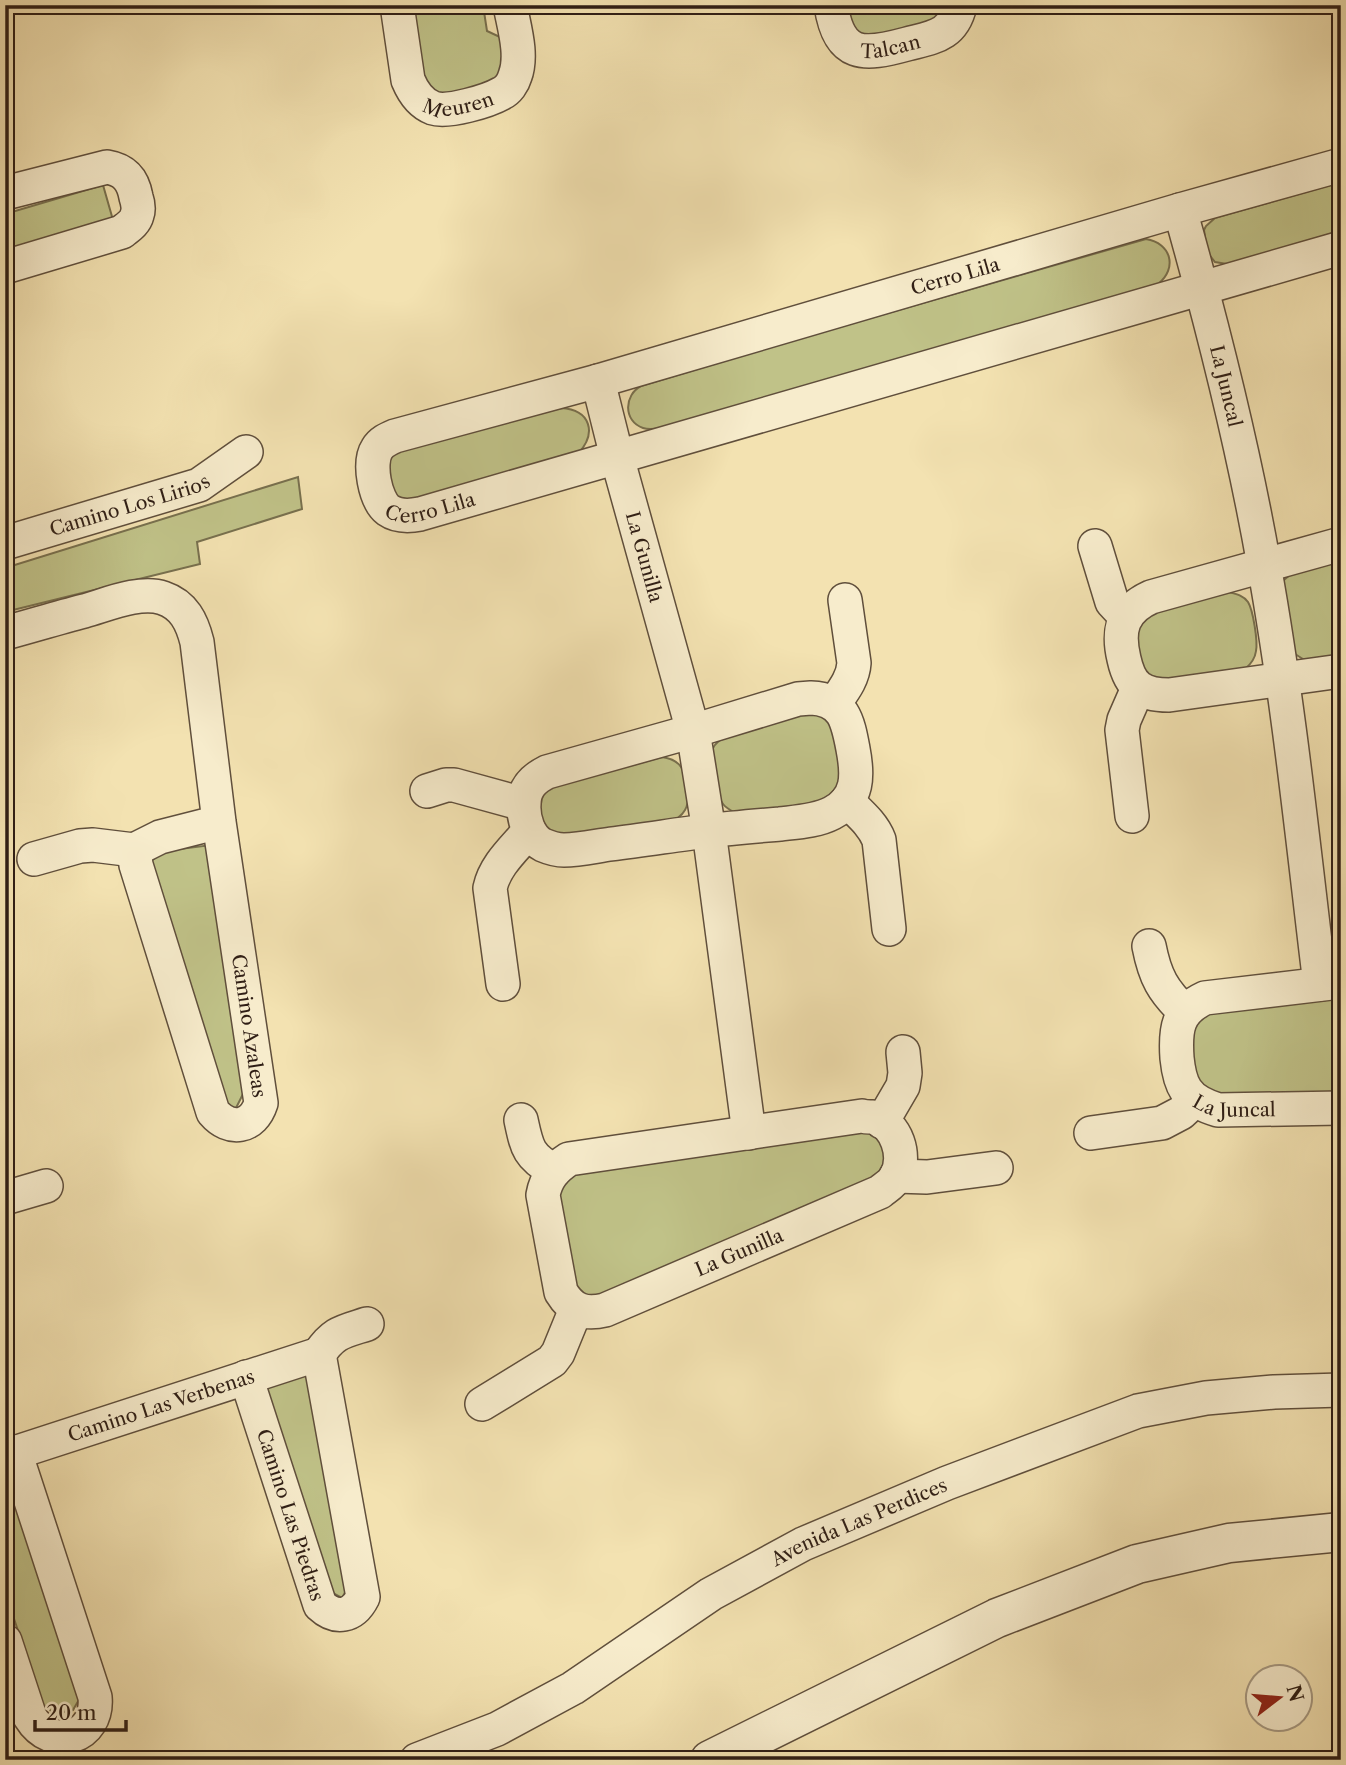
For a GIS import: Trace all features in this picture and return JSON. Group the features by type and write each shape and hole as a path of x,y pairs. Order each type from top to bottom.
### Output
{"street":[{"name":"Meuren","path":"397,5 408,80 412,90 427,105 445,110 500,94 514,79 518,52 510,5"},
{"name":"Talcan","path":"831,5 834,26 840,37 853,48 869,52 940,35 954,23 960,5"},
{"name":"Cerro Lila","path":"1341,165 598,381 395,436 385,440 378,448 372,467 378,495 388,510 396,514 420,514 1341,248"},
{"path":"5,193 107,167 125,174 132,182 138,205 137,215 131,225 122,232 5,267"},
{"name":"La Juncal","path":"1180,210 1237,427 1264,565 1330,983 1205,998 1195,1003 1185,1012 1177,1027 1177,1064 1186,1089 1195,1100 1218,1110 1341,1108"},
{"name":"La Gunilla","path":"598,381 693,731 749,1133"},
{"name":"Camino Los Lirios","path":"5,543 199,485 246,452"},
{"path":"1341,544 1151,597 1142,601 1126,617 1121,628 1120,641 1127,673 1132,682 1147,693 1169,695 1341,671"},
{"path":"1094,547 1112,602 1126,617"},
{"name":"Camino Azaleas","path":"5,633 137,596 150,595 181,607 193,626 261,1102 258,1112 243,1124 224,1122 213,1112 136,865 134,850"},
{"path":"834,704 854,671 845,600"},
{"path":"1132,816 1122,730 1138,688"},
{"path":"819,698 834,704 849,726 857,769 853,792 841,807 831,814 802,821 564,850 543,845 536,840 526,818 526,791 530,782 547,772 798,699 819,698"},
{"path":"427,790 454,785 526,818"},
{"path":"847,801 871,825 879,840 888,929"},
{"path":"503,984 490,888 493,877 526,818"},
{"path":"34,859 80,846 134,850 160,837 219,822"},
{"path":"1149,946 1153,967 1163,988 1185,1012"},
{"path":"882,1122 903,1086 903,1052"},
{"path":"1091,1133 1162,1123 1181,1113 1195,1100"},
{"path":"482,1404 552,1361 576,1309 567,1302 558,1283 543,1195 547,1180 569,1159 862,1116 882,1122 891,1129 899,1146 896,1176 934,1177 996,1168"},
{"path":"521,1120 531,1154 554,1171"},
{"name":"La Gunilla","path":"576,1309 594,1313 605,1310 880,1192 896,1176"},
{"path":"5,1198 46,1186"},
{"path":"319,1354 328,1340 337,1334 367,1324"},
{"name":"Camino Las Piedras","path":"246,1377 320,1605 335,1615 344,1615 359,1605 363,1597 319,1354"},
{"name":"Camino Las Verbenas","path":"10,1454 319,1354"},
{"name":"Avenida Las Perdices","path":"417,1760 498,1729 573,1688 711,1594 803,1544 947,1483 1138,1411 1206,1398 1341,1390"},
{"path":"5,1641 35,1726 54,1737 75,1735 84,1729 94,1713 95,1696 10,1454"},
{"path":"710,1760 998,1618 1137,1564 1229,1543 1341,1532"}],"green space":[{"path":"405,5 483,5 487,31 502,38 505,63 500,78 453,97 428,92"},
{"path":"841,5 948,5 938,23 858,39"},
{"path":"1341,182 1341,231 1227,264 1215,262 1207,252 1204,230 1215,218"},
{"path":"103,185 113,220 5,251 5,214"},
{"path":"1146,239 1161,245 1169,257 1168,271 1158,284 661,428 650,429 636,425 629,414 631,395 641,386"},
{"path":"561,408 579,413 588,424 588,438 578,454 415,503 394,496 388,466 392,455 397,451"},
{"path":"298,477 302,509 197,542 200,564 5,612 5,568"},
{"path":"1341,558 1341,660 1306,661 1292,652 1281,587 1292,573"},
{"path":"1228,592 1244,598 1252,612 1256,646 1254,659 1245,669 1170,683 1138,673 1133,622 1140,616"},
{"path":"801,713 820,715 834,727 844,770 839,789 819,804 737,814 726,807 718,794 712,753 715,745 720,740"},
{"path":"662,757 679,765 687,782 687,806 675,820 668,824 546,836 535,797 548,788"},
{"path":"211,845 244,1092 235,1110 220,1098 150,862 164,851"},
{"path":"1341,995 1341,1096 1220,1098 1196,1082 1186,1047 1195,1020 1203,1013"},
{"path":"868,1131 883,1142 885,1164 877,1178 596,1301 574,1290 558,1194 572,1172"},
{"path":"309,1370 349,1585 342,1598 329,1591 263,1387"},
{"path":"5,1474 80,1698 73,1710 55,1714 43,1705 5,1592"}]}
